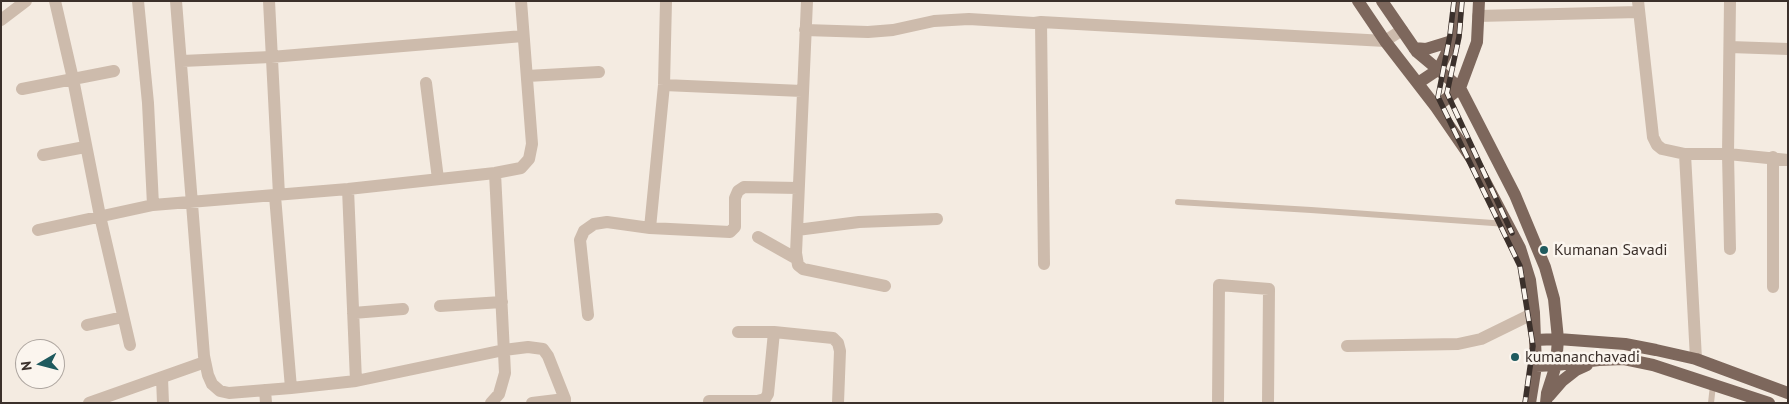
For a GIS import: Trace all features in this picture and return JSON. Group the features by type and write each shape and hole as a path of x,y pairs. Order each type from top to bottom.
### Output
{"main road":[{"path":"1358,1 1478,168 1520,248 1530,280 1534,312 1536,366 1530,403"},
{"path":"1382,1 1414,48 1460,88 1515,195 1545,267 1554,298 1558,339 1556,365 1546,400"},
{"path":"1418,83 1439,70 1456,34 1458,1"},
{"path":"1436,107 1460,88 1477,42 1479,1"},
{"path":"1414,48 1426,49 1436,47 1452,40"},
{"path":"1535,340 1558,339 1625,344 1696,359 1788,393"},
{"path":"1536,366 1624,359 1653,365 1768,403"},
{"path":"1546,400 1576,370 1599,360"}],"street":[{"path":"1,20 26,1"},
{"path":"56,1 85,147 130,346"},
{"path":"138,1 148,103 153,205"},
{"path":"176,1 205,362 212,384 220,391 266,396 291,388 356,381 504,350 528,347 543,349 548,356 565,401 532,403"},
{"path":"269,1 277,195 291,388"},
{"path":"38,230 153,205 348,189 495,173 521,168 529,159 532,144 521,1"},
{"path":"650,228 664,85 666,1"},
{"path":"807,1 798,188 796,252 798,266 803,269 885,286"},
{"path":"1730,1 1728,154 1730,249"},
{"path":"1478,16 1638,7 1653,136 1662,149 1685,154 1728,154 1788,160"},
{"path":"805,30 876,32 934,21 969,19 1385,41 1402,30"},
{"path":"1041,22 1044,264"},
{"path":"182,61 271,56 523,36"},
{"path":"1730,47 1788,49"},
{"path":"22,89 114,71"},
{"path":"527,76 599,72"},
{"path":"426,83 438,179"},
{"path":"664,85 802,91"},
{"path":"43,155 85,147"},
{"path":"1685,154 1696,359"},
{"path":"1773,158 1773,286"},
{"path":"492,403 500,394 504,384 505,373 495,173"},
{"path":"588,315 580,240 584,231 594,224 607,222 650,228 730,232 735,227 735,198 738,190 744,187 798,188"},
{"path":"348,189 356,381"},
{"path":"797,230 859,222 937,219"},
{"path":"758,237 797,259"},
{"path":"1218,403 1219,285 1269,289 1268,403"},
{"path":"440,306 502,302"},
{"path":"353,313 403,309"},
{"path":"1347,346 1458,344 1481,339 1534,312"},
{"path":"87,325 123,317"},
{"path":"738,332 774,332 834,338 838,343 840,351 838,403"},
{"path":"717,402 758,401 765,399 768,394 774,332"},
{"path":"89,403 124,389 162,378 205,362"},
{"path":"162,378 163,403"}],"lane":[{"path":"1178,202 1507,224"},
{"path":"1711,403 1713,385"}],"railway":[{"path":"1454,1 1450,35 1438,97 1520,266 1533,346 1525,403"},
{"path":"1462,1 1459,37 1447,93 1512,233"}],"place":[{"name":"Kumanan Savadi","path":"1544,250"},
{"name":"kumananchavadi","path":"1515,357"}]}
